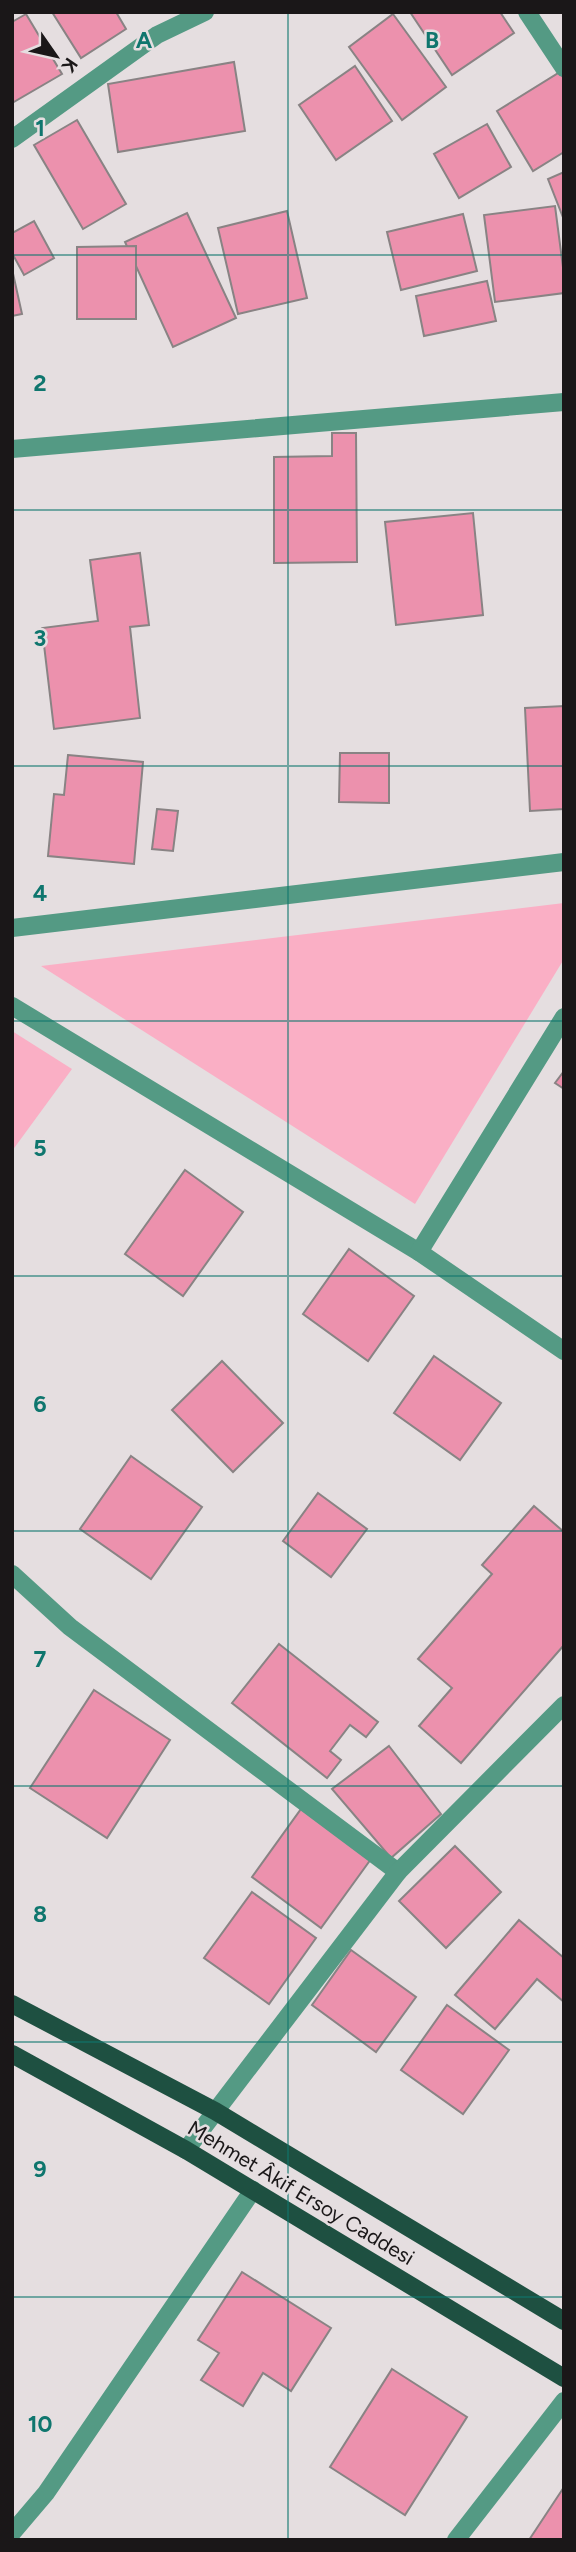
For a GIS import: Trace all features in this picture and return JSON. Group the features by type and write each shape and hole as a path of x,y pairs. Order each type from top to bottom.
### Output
{"main road":[{"name":"Mehmet Âkif Ersoy Caddesi","path":"12,2004 215,2111 564,2321"},
{"name":"Mehmet Âkif Ersoy Caddesi","path":"12,2054 186,2150 564,2378"}],"street":[{"path":"12,138 157,35 205,12"},
{"path":"527,12 564,68"},
{"path":"12,450 564,402"},
{"path":"12,928 564,862"},
{"path":"12,1006 419,1252 564,1351"},
{"path":"419,1252 564,1017"},
{"path":"12,1574 70,1627 398,1871"},
{"path":"186,2150 398,1871 564,1705"},
{"path":"12,2533 46,2493 253,2190"},
{"path":"456,2540 564,2401"}],"shaded area":[{"path":"564,903 564,959 415,1204 41,966"},
{"path":"12,1031 72,1069 12,1151"}],"building":[{"path":"52,12 116,12 126,29 81,58"},
{"path":"410,12 500,12 514,33 452,75"},
{"path":"26,14 62,74 12,103 12,22"},
{"path":"393,14 446,87 402,120 349,47"},
{"path":"234,62 245,131 118,152 108,84"},
{"path":"355,66 392,121 336,160 299,105"},
{"path":"560,72 564,79 564,152 533,171 497,111"},
{"path":"77,120 126,204 83,229 34,145"},
{"path":"487,124 511,167 459,198 434,154"},
{"path":"564,172 564,220 548,179"},
{"path":"555,206 564,293 495,302 484,215"},
{"path":"287,211 307,298 238,314 218,228"},
{"path":"187,213 236,318 173,347 125,242"},
{"path":"463,214 477,271 401,290 387,232"},
{"path":"34,221 54,258 24,275 12,253 12,233"},
{"path":"136,246 136,319 77,319 77,247"},
{"path":"12,269 22,314 12,316"},
{"path":"487,281 496,321 424,336 416,296"},
{"path":"332,433 356,433 357,562 274,563 274,457 332,456"},
{"path":"473,513 483,615 396,625 385,522"},
{"path":"140,553 149,625 130,627 140,718 54,729 42,628 98,621 90,560"},
{"path":"564,706 564,809 530,811 525,708"},
{"path":"340,753 389,753 389,803 339,802"},
{"path":"68,755 143,762 134,864 48,856 54,794 64,795"},
{"path":"157,809 178,811 173,851 152,849"},
{"path":"564,1071 564,1089 555,1083"},
{"path":"185,1170 243,1212 183,1296 125,1254"},
{"path":"349,1249 414,1296 368,1361 303,1314"},
{"path":"434,1356 501,1403 460,1460 394,1413"},
{"path":"222,1361 283,1423 233,1472 172,1410"},
{"path":"131,1456 202,1507 151,1579 80,1529"},
{"path":"318,1493 367,1529 331,1577 283,1541"},
{"path":"534,1506 564,1532 564,1645 461,1763 419,1726 452,1688 418,1659 492,1574 482,1565"},
{"path":"279,1644 378,1722 366,1737 350,1725 330,1751 341,1760 327,1778 232,1703"},
{"path":"94,1690 170,1740 107,1838 30,1788"},
{"path":"389,1746 441,1814 391,1858 332,1789"},
{"path":"301,1809 371,1859 321,1928 252,1877"},
{"path":"455,1846 501,1892 446,1948 399,1901"},
{"path":"252,1892 316,1938 269,2004 204,1958"},
{"path":"519,1920 564,1958 564,2002 537,1979 495,2029 455,1995"},
{"path":"351,1950 416,1997 376,2052 312,2005"},
{"path":"447,2005 509,2050 463,2114 401,2070"},
{"path":"242,2272 331,2328 291,2391 263,2373 243,2406 201,2380 219,2353 198,2340"},
{"path":"392,2369 467,2417 405,2515 330,2467"},
{"path":"564,2487 564,2540 529,2540"}]}
